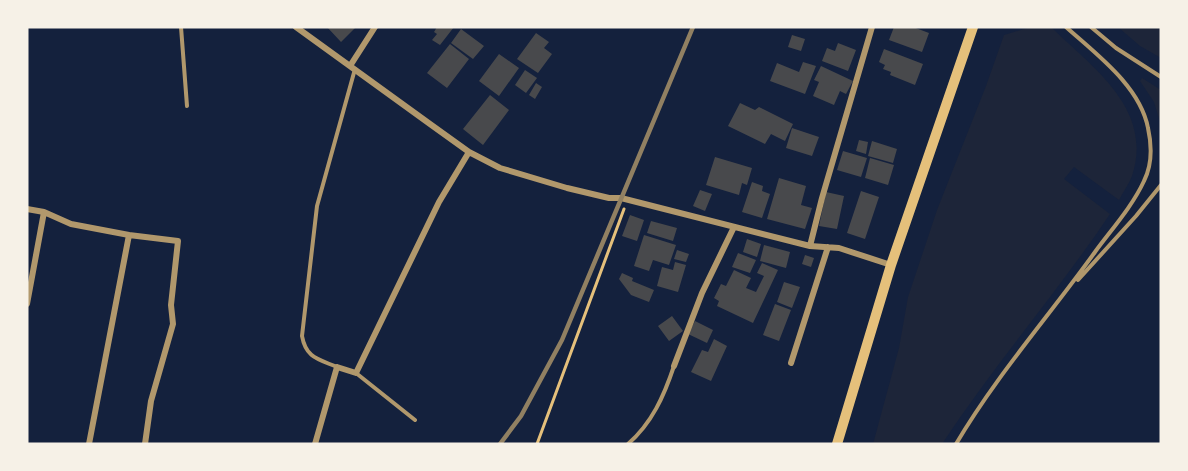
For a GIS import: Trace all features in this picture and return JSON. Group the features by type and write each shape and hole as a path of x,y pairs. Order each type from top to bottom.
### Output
{"main road":[{"path":"837,444 891,265 973,27"}],"street":[{"path":"296,27 469,152 500,168 536,180 609,198 615,197 810,246 840,249 891,265"},
{"path":"353,68 375,27"},
{"path":"810,246 825,186 872,27"},
{"path":"315,444 337,367 356,373 439,202 469,152"},
{"path":"27,209 44,212 71,224 178,241 171,305 173,324 151,400 145,444"},
{"path":"27,304 44,212"},
{"path":"674,366 702,293 734,227"},
{"path":"89,444 129,235"},
{"path":"791,363 828,247"}],"lane":[{"path":"181,27 187,106"},
{"path":"956,444 996,383 1137,195 1151,155 1148,127 1137,100 1116,75 1066,27"},
{"path":"1090,27 1116,48 1161,77"},
{"path":"337,367 312,356 304,348 302,336 317,206 353,68"},
{"path":"1065,293 1136,216 1161,185"},
{"path":"628,444 646,425 656,410 674,366"},
{"path":"356,373 415,420"}],"path":[{"path":"537,444 627,200"}],"shaded area":[{"path":"1031,27 1051,27 1101,74 1116,92 1135,130 1137,152 1132,176 1119,200 1074,167 1064,179 1110,214 942,444 873,444 899,348 908,297 937,210 1004,35"},
{"path":"1118,27 1161,27 1161,58 1140,46"},
{"path":"1142,78 1161,90 1161,125 1154,102 1140,81"}],"building":[{"path":"327,27 356,27 341,42"},
{"path":"437,27 454,27 440,45 432,40 437,34 434,32"},
{"path":"894,27 913,27 929,33 922,52 889,40"},
{"path":"461,29 484,46 473,59 451,43"},
{"path":"536,33 549,42 544,48 552,54 538,73 517,59"},
{"path":"792,35 805,39 801,51 788,47"},
{"path":"838,43 856,50 848,71 822,61 827,48 835,51"},
{"path":"450,44 469,59 447,88 427,73"},
{"path":"884,49 923,64 915,85 890,75 891,72 883,69 885,65 879,62"},
{"path":"499,54 519,68 499,96 479,81"},
{"path":"803,62 816,66 805,94 770,81 777,63 799,72"},
{"path":"821,66 853,81 846,94 840,91 834,105 813,96 819,82 814,80"},
{"path":"525,70 537,78 526,93 515,85"},
{"path":"536,83 542,87 535,99 529,95"},
{"path":"490,95 509,110 483,145 463,129"},
{"path":"740,103 755,110 759,107 793,124 785,141 771,134 765,144 728,126"},
{"path":"792,128 819,137 812,156 786,148"},
{"path":"859,140 868,142 866,154 856,151"},
{"path":"872,141 897,149 893,163 868,156"},
{"path":"843,151 867,158 861,177 837,170"},
{"path":"715,157 752,168 747,185 742,183 739,195 706,185"},
{"path":"870,158 894,165 888,185 865,178"},
{"path":"779,178 806,186 801,205 812,208 805,229 767,219"},
{"path":"752,182 763,186 762,191 770,194 762,218 742,212"},
{"path":"700,190 712,194 705,211 693,206"},
{"path":"861,191 879,197 865,239 847,233"},
{"path":"826,192 844,196 837,229 819,226"},
{"path":"630,215 644,220 637,241 622,236"},
{"path":"651,221 677,228 673,241 647,233"},
{"path":"644,235 676,245 669,265 653,260 649,271 634,266"},
{"path":"747,239 761,244 757,257 743,252"},
{"path":"764,245 790,252 786,268 760,261"},
{"path":"677,250 689,254 686,262 674,259"},
{"path":"738,253 756,260 750,273 732,267"},
{"path":"805,255 814,258 811,267 802,264"},
{"path":"675,262 686,265 678,292 657,286 662,267 673,270"},
{"path":"762,263 778,270 753,323 717,306 719,301 714,298 721,284 726,286 734,270 751,278 746,288 756,292 764,276 757,273"},
{"path":"622,273 633,278 632,281 654,290 649,302 631,295 619,279"},
{"path":"784,282 800,287 792,308 777,302"},
{"path":"775,304 791,310 779,341 763,335"},
{"path":"672,316 683,331 669,341 658,326"},
{"path":"695,321 713,330 707,343 688,334"},
{"path":"714,339 727,346 711,381 691,372 702,350 708,352"}],"railway":[{"path":"500,444 521,416 562,340 693,27"}]}
